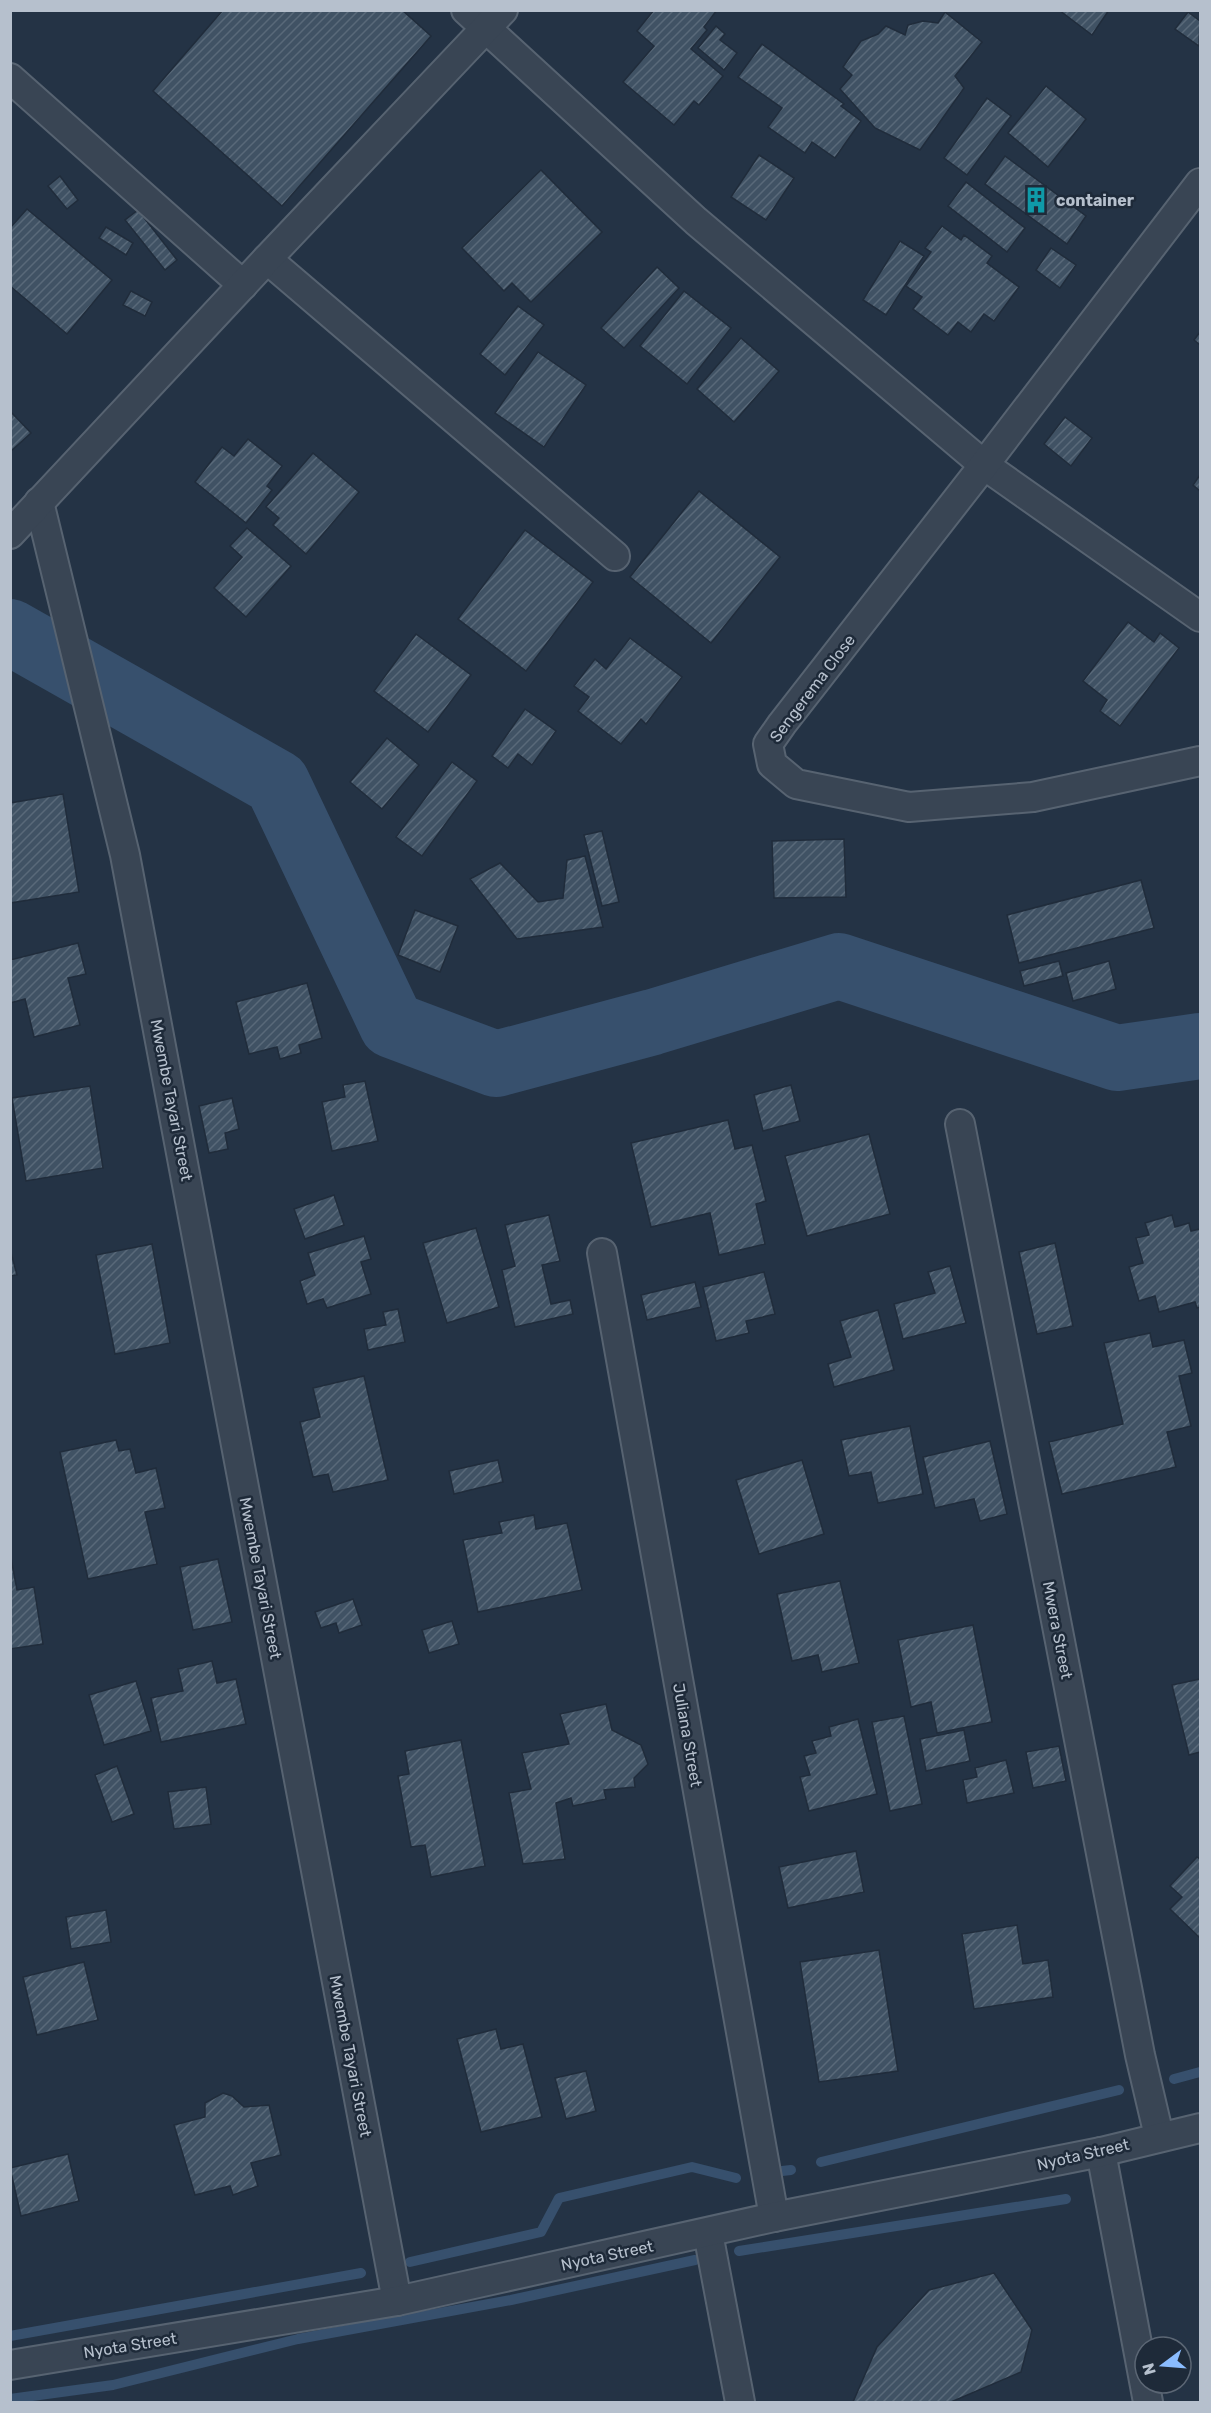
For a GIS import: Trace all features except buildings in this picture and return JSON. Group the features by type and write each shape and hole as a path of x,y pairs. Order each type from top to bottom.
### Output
{"street":[{"path":"10,534 267,259 485,17 696,222 984,465 1200,617"},
{"path":"10,78 243,285"},
{"name":"Sengerema Close","path":"1200,183 768,744 772,764 796,784 909,807 1033,796 1200,761"},
{"path":"267,259 615,556"},
{"name":"Mwembe Tayari Street","path":"39,502 125,855 397,2301"},
{"name":"Mwera Street","path":"960,1124 1140,2055 1159,2136"},
{"name":"Juliana Street","path":"602,1253 774,2217"},
{"name":"Nyota Street","path":"10,2365 397,2301 774,2217 1101,2152 1159,2136 1200,2128"},
{"path":"1101,2152 1148,2403"},
{"path":"708,2233 740,2403"}],"waterway":[{"path":"10,632 277,783 392,1025 496,1064 653,1022 839,966 1117,1058 1200,1046"},
{"path":"1174,2079 1200,2072"},
{"path":"821,2162 1119,2090"},
{"path":"410,2262 541,2232 559,2198 692,2167 736,2178"},
{"path":"782,2171 791,2170"},
{"path":"739,2251 1066,2199"},
{"path":"10,2399 113,2385 298,2339 511,2300 695,2260"},
{"path":"10,2336 361,2273"}],"place":[{"name":"container","path":"1036,200"}]}
